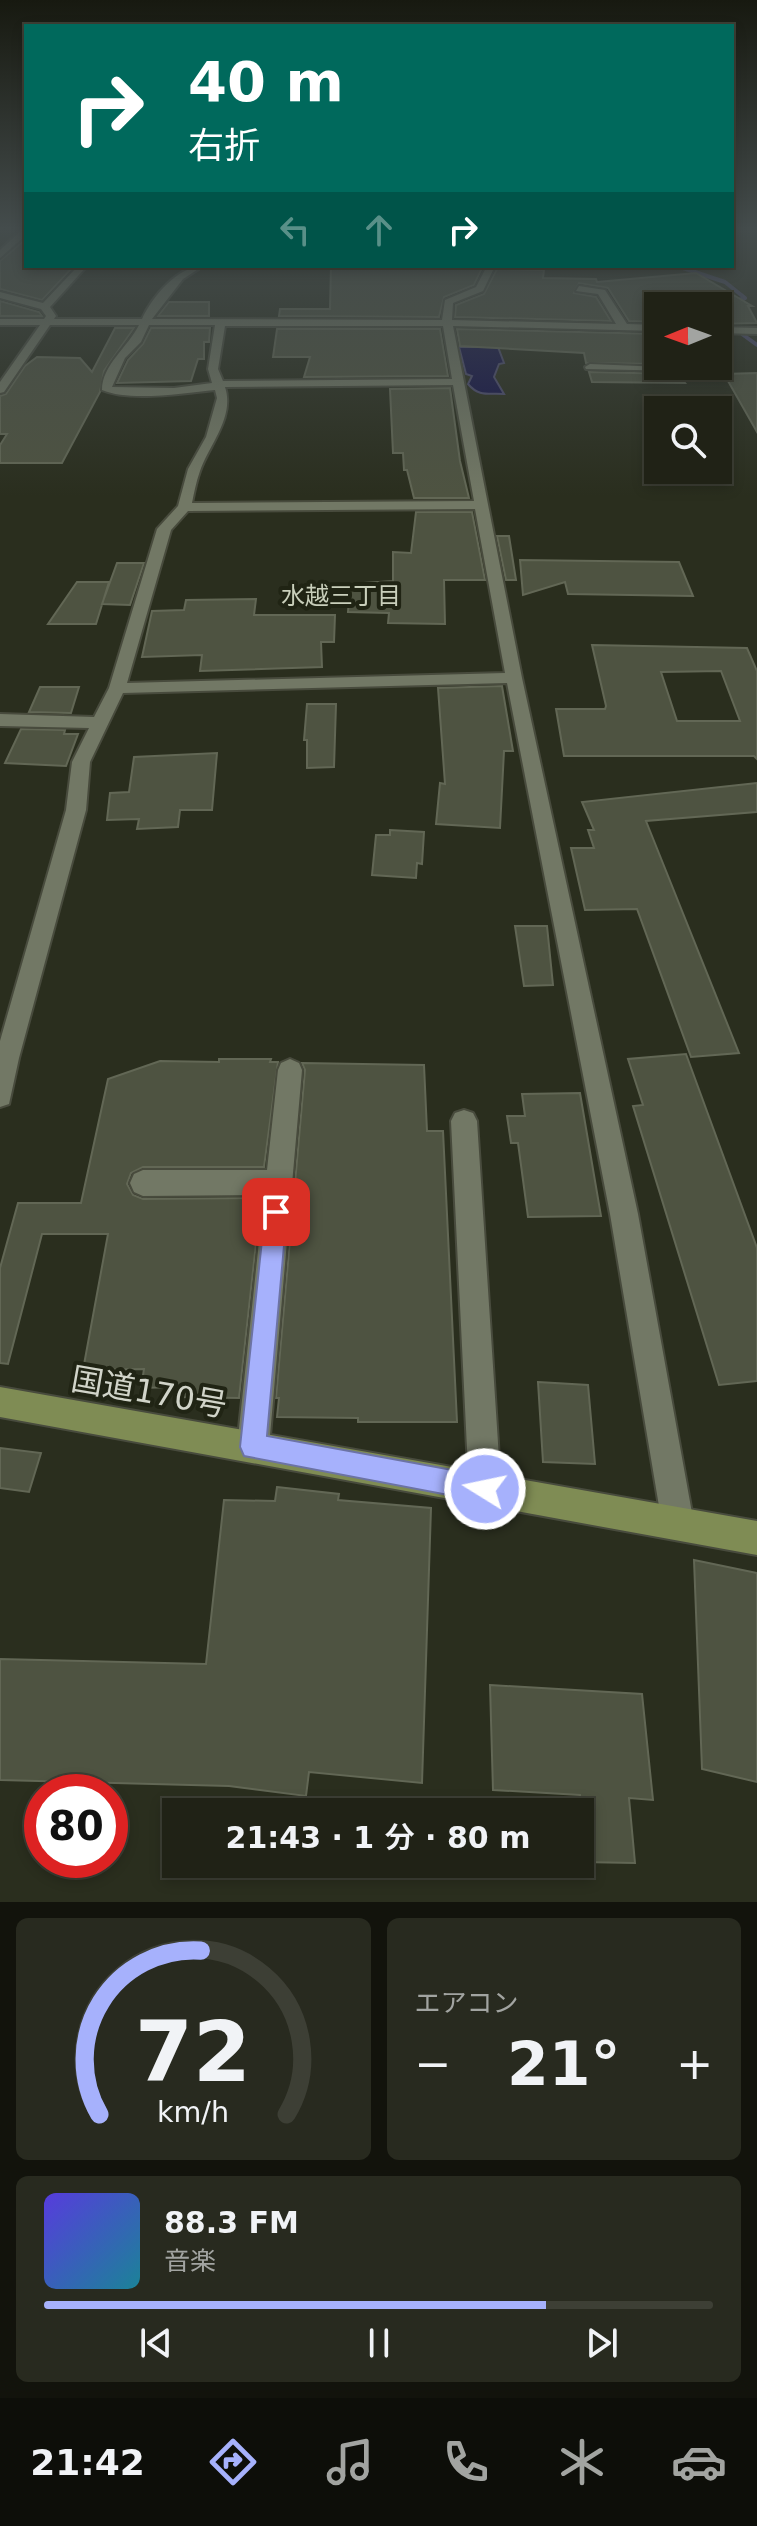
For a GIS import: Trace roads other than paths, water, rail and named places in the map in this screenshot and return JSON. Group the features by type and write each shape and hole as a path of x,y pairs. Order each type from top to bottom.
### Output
{"highway":[{"name":"国道170号","path":"0,1402 757,1538"}],"street":[{"path":"0,389 49,319"},
{"path":"148,319 137,340 120,357 106,388 113,391 174,391 218,385 458,382"},
{"path":"447,319 514,678 624,1214 678,1524"},
{"path":"619,319 623,327"},
{"path":"0,322 447,323 644,328"},
{"path":"0,1096 7,1058 76,810 81,762 117,688 164,529 184,507 194,469 212,437 223,398 213,369 220,323"},
{"path":"732,330 757,331"},
{"path":"590,367 644,367"},
{"path":"684,380 684,384"},
{"path":"184,507 481,505"},
{"path":"117,688 514,678"},
{"path":"0,720 99,723"},
{"path":"253,1447 290,1070"},
{"path":"464,1121 485,1489"},
{"path":"143,1183 279,1182"}],"waterway":[{"path":"742,334 757,345"}],"district":[{"name":"水越三丁目","path":"341,596"}]}
